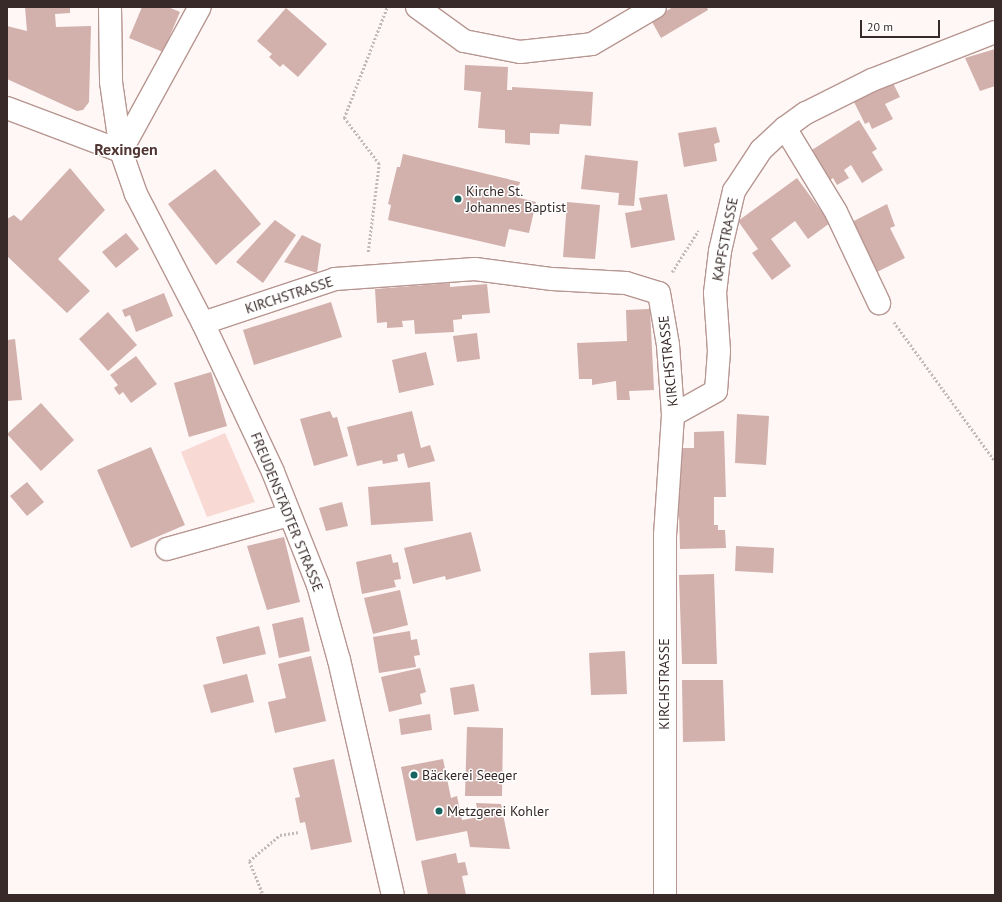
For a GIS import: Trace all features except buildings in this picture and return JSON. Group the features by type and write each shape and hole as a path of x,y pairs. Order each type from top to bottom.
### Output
{"street":[{"name":"FREUDENSTÄDTER STRASSE","path":"110,7 112,82 121,151 136,194 203,323 273,472 318,585 339,660 393,895"},
{"path":"7,108 121,151 200,7"},
{"path":"418,7 464,41 520,52 592,44 655,7"},
{"name":"KAPFSTRASSE","path":"674,416 716,392 719,351 715,293 720,251 734,191 761,150 785,128 806,113 872,80 995,32"},
{"path":"785,128 836,212 880,303"},
{"name":"KIRCHSTRASSE","path":"203,323 336,279 475,269 552,279 626,283 659,293 668,346 674,416 665,535 665,895"},
{"path":"167,549 290,515"}],"path":[{"path":"373,225 379,164 344,118 387,7"},
{"path":"659,293 699,228"},
{"path":"880,303 995,461"},
{"path":"260,895 262,892 249,861 280,835 298,832"}],"shaded area":[{"path":"225,433 255,502 207,517 181,452"}],"place":[{"name":"Kirche St. Johannes Baptist","path":"458,199"},
{"name":"Bäckerei Seeger","path":"414,775"},
{"name":"Metzgerei Kohler","path":"439,811"}],"district":[{"name":"Rexingen","path":"126,149"}]}
